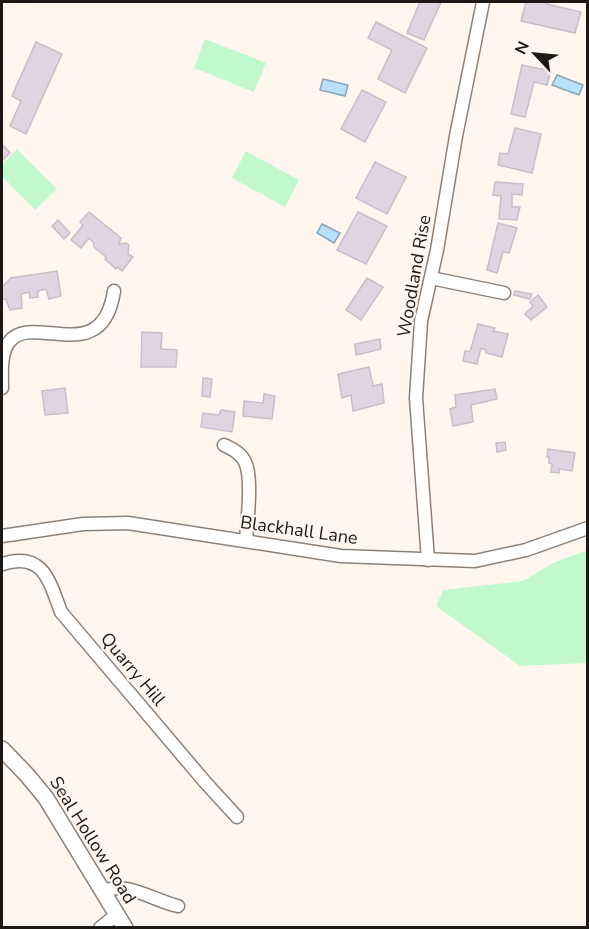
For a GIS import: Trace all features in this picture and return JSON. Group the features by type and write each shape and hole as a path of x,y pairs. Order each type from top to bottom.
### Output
{"main road":[{"name":"Seal Hollow Road","path":"2,749 45,798 121,921"}],"street":[{"name":"Woodland Rise","path":"428,560 416,398 421,321 483,2"},
{"path":"431,278 504,292"},
{"path":"2,388 3,360 9,342 16,336 35,332 69,336 92,331 106,318 112,307 114,291"},
{"path":"224,445 239,453 245,462 248,476 246,541"},
{"name":"Blackhall Lane","path":"2,536 83,524 128,523 341,556 475,561 526,550 588,528"},
{"name":"Quarry Hill","path":"2,564 30,561 43,571 61,612 237,817"},
{"path":"103,891 121,888 133,890 164,903 178,906"},
{"path":"100,927 121,921"}],"green space":[{"path":"205,39 266,63 254,92 194,68"},
{"path":"17,149 57,189 35,210 2,176 2,165"},
{"path":"246,151 299,180 285,207 232,178"},
{"path":"587,550 587,663 520,666 436,606 443,590 523,581 553,563"}],"water":[{"path":"557,75 583,85 579,95 552,85"},
{"path":"323,79 348,85 345,96 320,90"},
{"path":"322,224 340,233 334,243 317,233"}],"building":[{"path":"420,2 441,2 424,40 407,33"},
{"path":"526,2 548,2 547,4 581,12 575,33 521,21"},
{"path":"376,22 427,48 405,93 378,79 392,50 368,38"},
{"path":"36,42 62,54 26,134 10,126 21,101 12,96"},
{"path":"522,65 551,71 547,85 534,82 525,117 511,114"},
{"path":"362,90 386,102 365,142 341,129"},
{"path":"515,128 541,134 532,173 498,165 500,153 508,154"},
{"path":"2,144 10,153 2,161"},
{"path":"375,162 406,177 387,214 356,198"},
{"path":"495,182 523,184 522,195 512,194 512,207 520,207 517,220 499,219 501,196 493,195"},
{"path":"89,212 121,238 119,244 129,245 128,254 133,257 122,271 117,267 116,269 105,259 106,257 94,247 94,243 89,238 81,248 71,240 83,225 80,222"},
{"path":"358,212 387,226 366,264 337,250"},
{"path":"58,220 70,233 64,239 52,226"},
{"path":"498,223 517,228 509,253 503,252 497,273 487,270"},
{"path":"57,271 61,296 49,299 46,289 38,291 38,297 30,298 29,292 21,294 22,308 10,310 6,299 2,300 2,287 11,278"},
{"path":"367,278 383,287 361,320 346,310"},
{"path":"515,291 532,294 530,299 514,295"},
{"path":"538,295 547,307 531,320 525,314 533,306 530,302"},
{"path":"478,324 495,328 493,331 508,334 502,357 486,353 486,350 481,348 477,364 463,361 465,351 470,352"},
{"path":"142,332 162,333 161,349 177,350 176,367 141,367"},
{"path":"380,339 381,349 356,355 355,344"},
{"path":"369,367 373,386 382,384 384,403 353,411 351,395 342,398 338,374"},
{"path":"203,378 212,379 210,397 202,396"},
{"path":"65,388 68,413 45,415 42,391"},
{"path":"495,389 497,399 471,405 473,422 453,426 450,409 456,407 455,395"},
{"path":"264,394 275,396 272,419 243,416 244,401 263,403"},
{"path":"221,410 235,412 232,432 201,427 203,413 219,415"},
{"path":"505,442 506,450 497,452 496,443"},
{"path":"548,449 575,453 572,471 559,469 559,473 551,472 552,464 549,463 549,457 547,457"}]}
